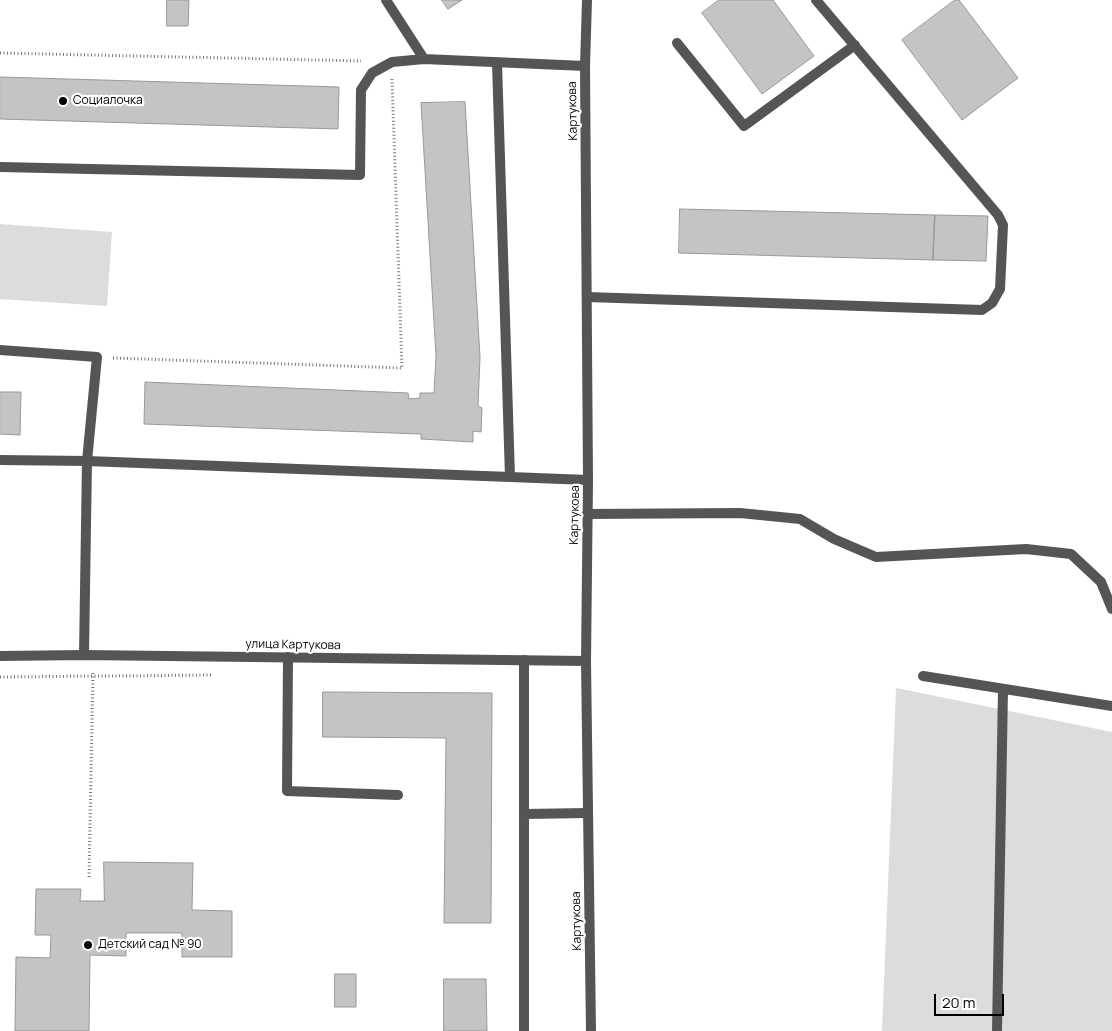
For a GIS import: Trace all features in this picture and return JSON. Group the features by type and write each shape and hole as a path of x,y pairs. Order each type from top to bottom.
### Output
{"street":[{"path":"386,0 424,59"},
{"name":"Картукова","path":"587,0 585,66 588,480 586,661 591,1031"},
{"path":"587,297 982,310 992,303 1000,289 1003,225 1001,220 816,0"},
{"path":"677,43 744,126 855,45"},
{"path":"0,167 360,175 360,90 372,73 392,62 424,59 585,66"},
{"path":"497,63 510,477"},
{"path":"0,350 97,357 88,461 89,655"},
{"path":"0,460 88,461 588,480"},
{"path":"588,514 740,513 800,519 834,539 876,556 1026,550 1071,554 1101,582 1112,609"},
{"name":"улица Картукова","path":"0,656 89,655 586,661"},
{"path":"288,657 287,791 398,795"},
{"path":"524,660 524,1031"},
{"path":"923,676 1112,706"},
{"path":"998,1031 1003,689"},
{"path":"524,814 588,813"}],"path":[{"path":"0,53 362,61"},
{"path":"97,357 402,368 392,62"},
{"path":"89,655 89,877"}],"shaded area":[{"path":"0,224 112,232 107,306 0,299"},
{"path":"896,688 1112,732 1112,1031 882,1031"}],"building":[{"path":"167,0 189,0 188,26 167,26"},
{"path":"442,0 462,0 448,9"},
{"path":"719,0 773,0 814,56 762,94 702,13"},
{"path":"955,0 959,0 1018,78 962,120 902,40"},
{"path":"0,77 339,87 338,129 0,119"},
{"path":"465,102 480,357 478,406 482,408 481,432 473,431 473,442 421,439 421,434 144,424 145,382 408,393 409,399 420,398 420,393 434,393 436,356 421,103"},
{"path":"680,209 935,215 933,260 679,253"},
{"path":"935,215 988,216 986,261 933,260"},
{"path":"0,392 21,392 20,435 0,434"},
{"path":"323,692 492,693 491,923 444,923 446,738 323,737"},
{"name":"Детский сад № 90","path":"104,862 193,863 192,910 232,911 232,957 182,957 182,933 126,933 126,956 90,955 89,1031 15,1031 16,957 50,958 51,935 35,935 36,889 81,889 80,901 104,901"},
{"path":"335,974 356,974 356,1007 335,1007"},
{"path":"444,979 486,979 487,1031 444,1031"}],"place":[{"name":"Социалочка","path":"63,101"},
{"name":"Детский сад № 90","path":"88,945"}]}
